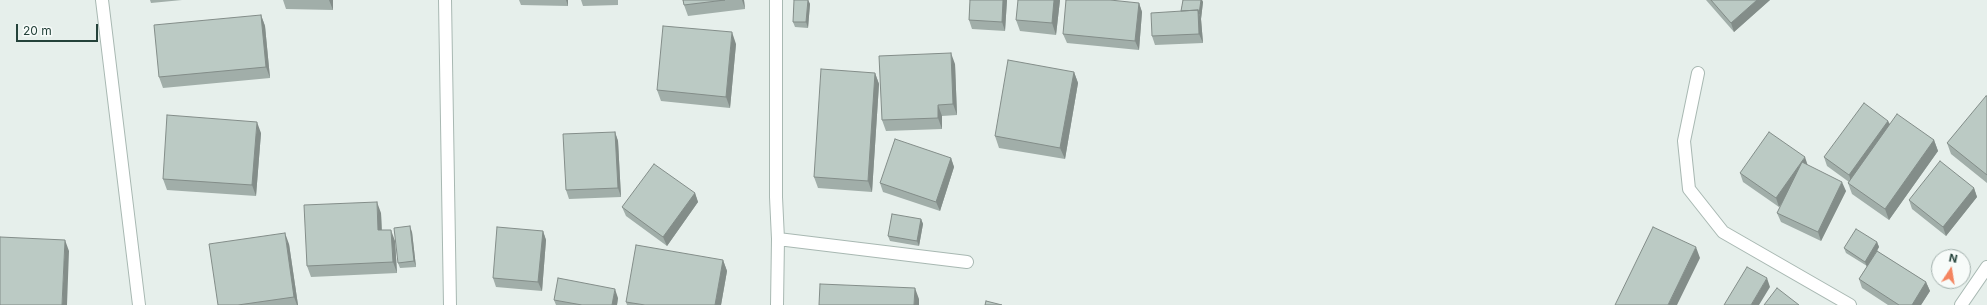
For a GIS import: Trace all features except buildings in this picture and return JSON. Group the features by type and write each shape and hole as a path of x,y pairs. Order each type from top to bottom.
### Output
{"street":[{"path":"102,0 139,305"},
{"path":"445,0 450,305"},
{"path":"776,0 776,197 778,239 777,305"},
{"path":"1698,73 1684,141 1689,189 1724,232 1850,305"},
{"path":"778,239 967,262"},
{"path":"1961,305 1987,267"}]}
